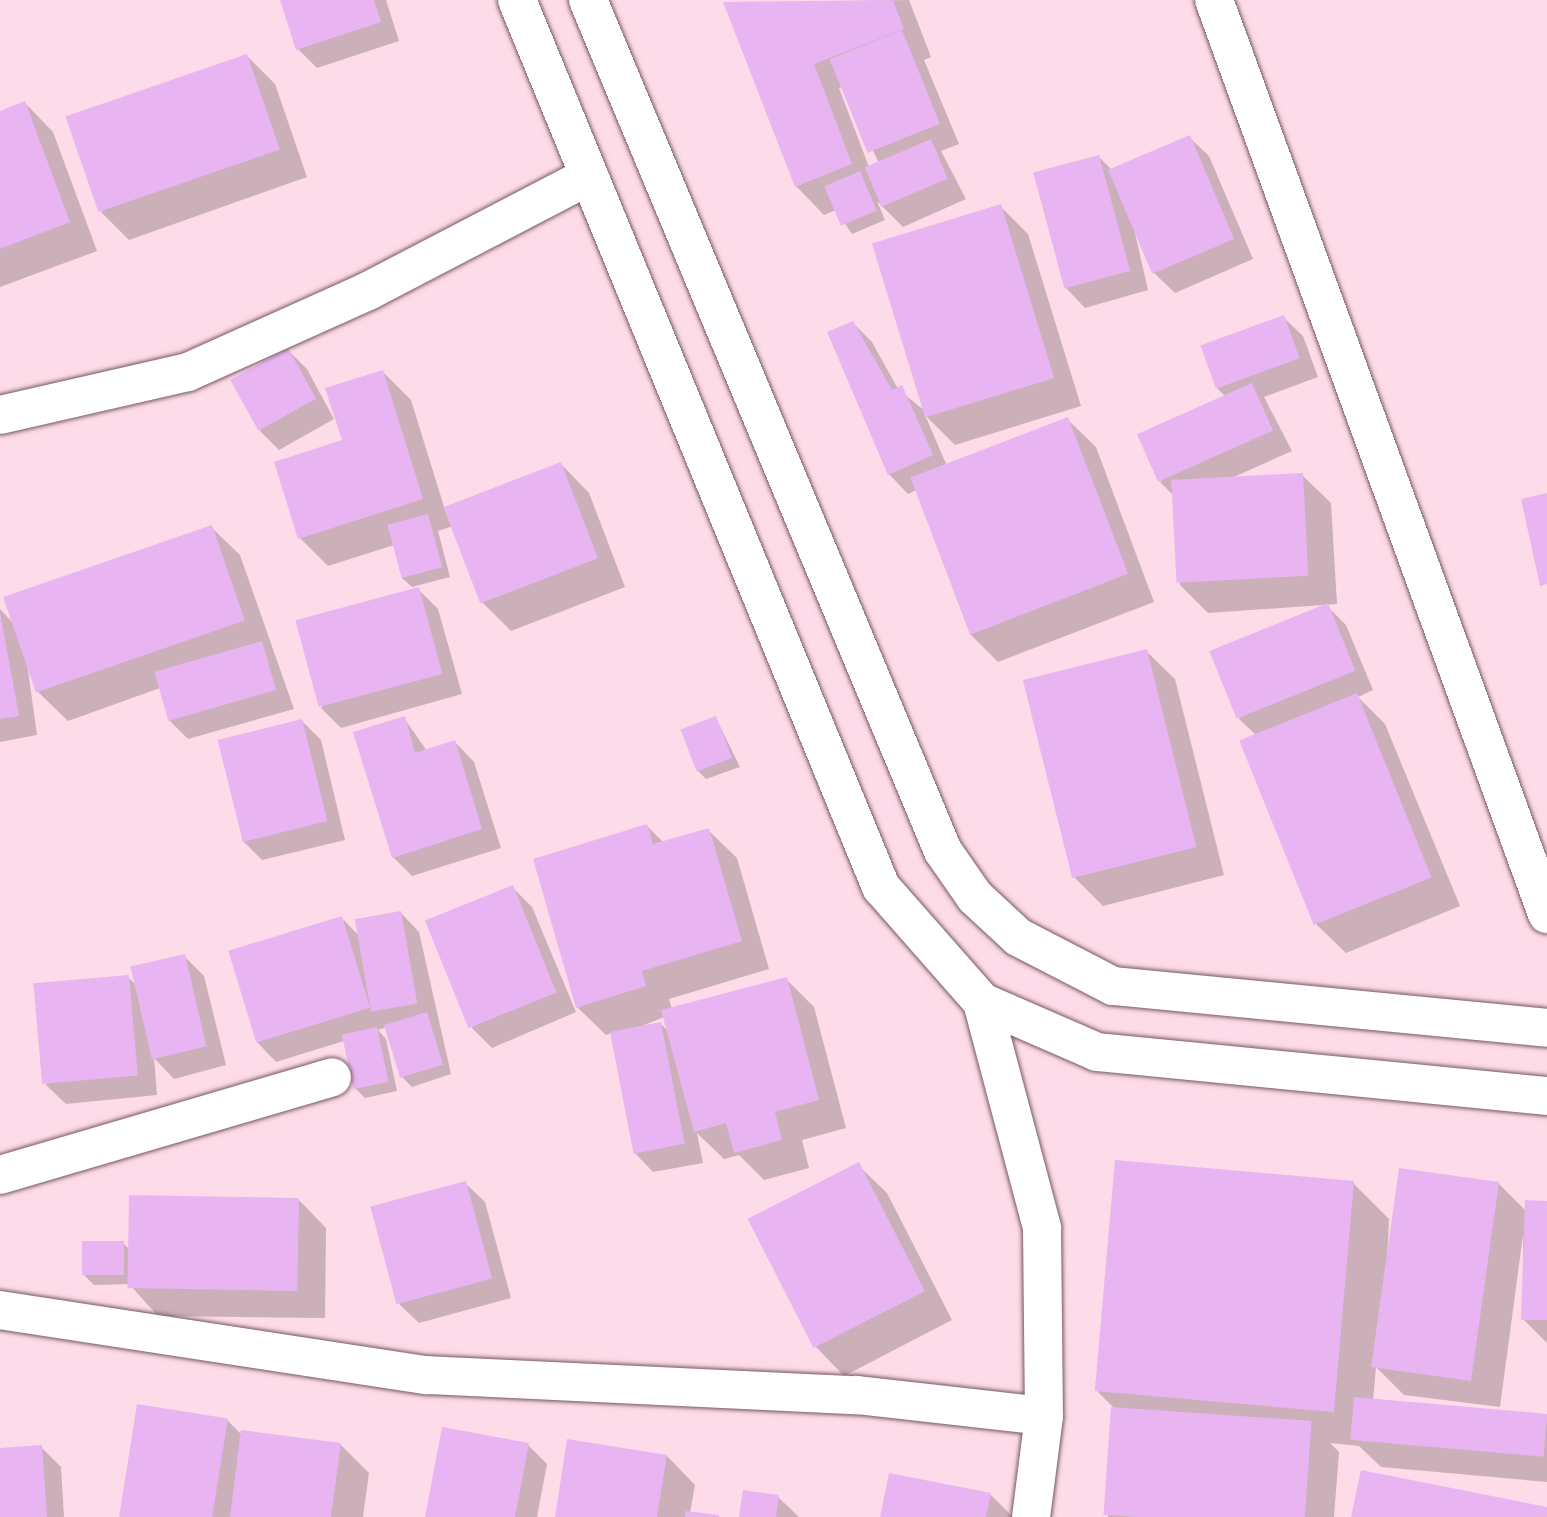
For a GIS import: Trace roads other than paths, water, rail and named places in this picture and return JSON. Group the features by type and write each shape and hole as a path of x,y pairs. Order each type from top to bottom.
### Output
{"street":[{"path":"517,0 881,887 982,1002 1097,1052 1547,1096"},
{"path":"588,0 943,851 975,897 1018,937 1113,986 1547,1028"},
{"path":"1214,0 1547,914"},
{"path":"0,415 188,372 368,291 589,176"},
{"path":"982,1002 1042,1228 1044,1416 1031,1517"},
{"path":"0,1175 332,1077"},
{"path":"0,1310 427,1375 857,1395 1044,1416"}]}
